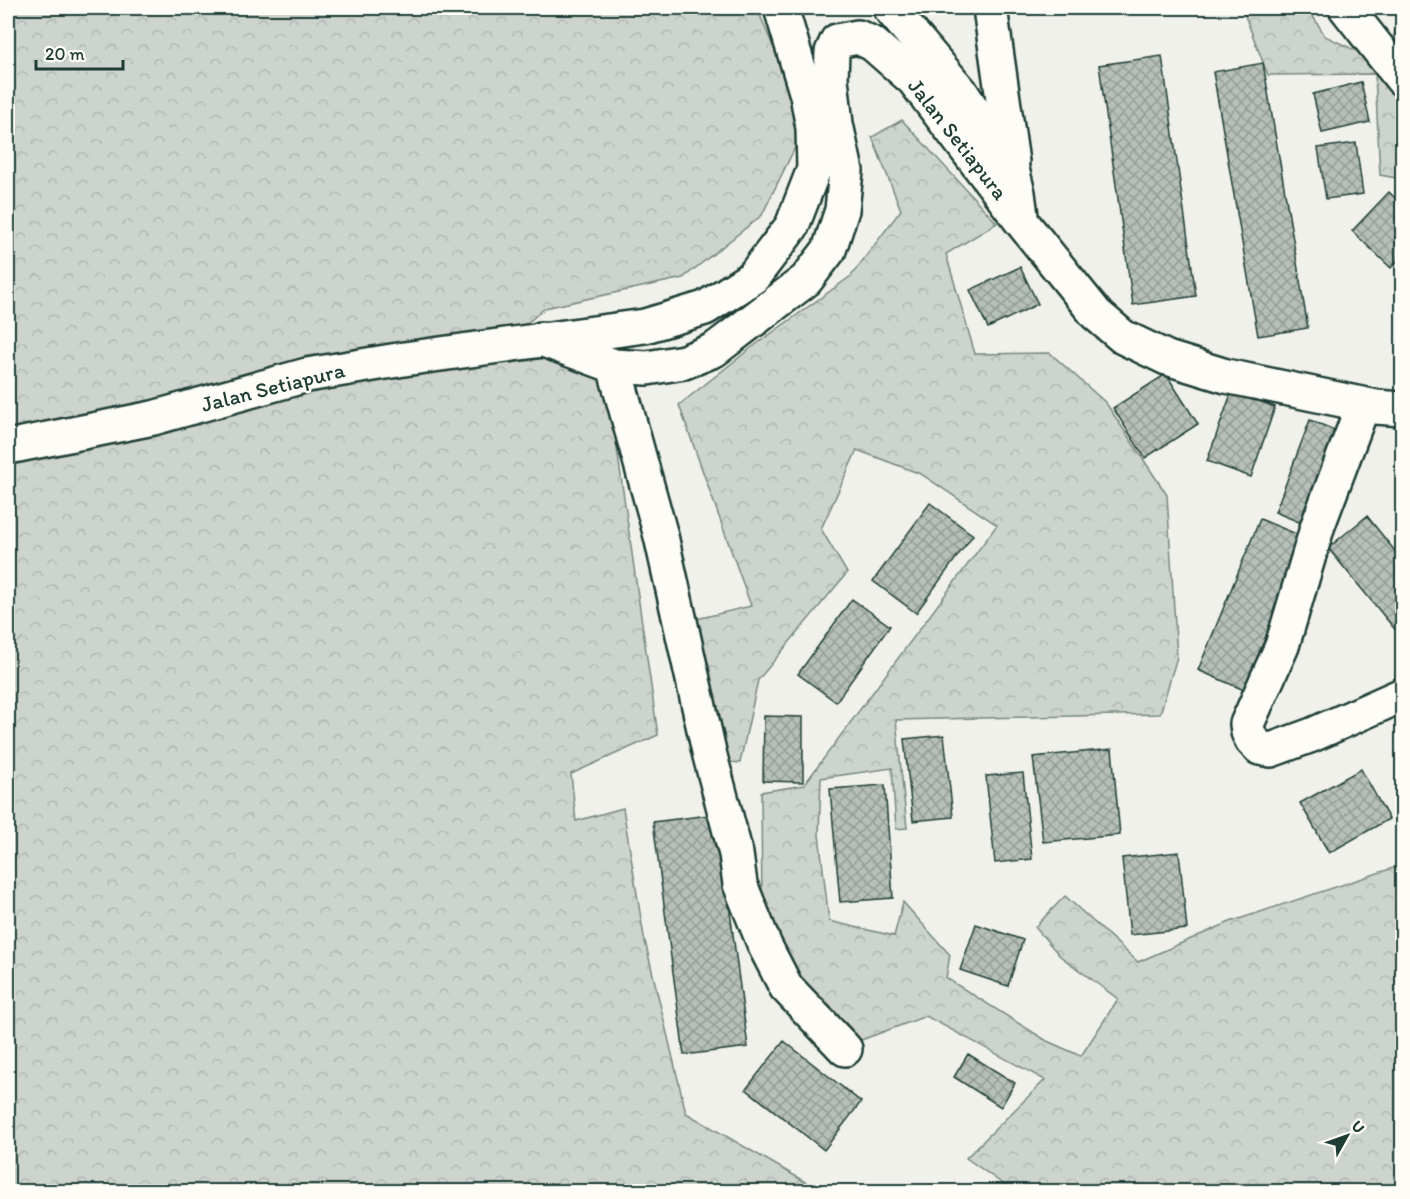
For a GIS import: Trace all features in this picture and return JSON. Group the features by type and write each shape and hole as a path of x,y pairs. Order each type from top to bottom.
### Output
{"street":[{"name":"Jalan Setiapura","path":"8,447 153,418 307,375 404,358 645,326 705,308 753,277 792,226 814,169 813,128 807,95 781,8"},
{"name":"Jalan Setiapura","path":"890,8 961,93 1012,169 1018,193 1021,221"},
{"path":"990,8 1012,169"},
{"path":"1346,8 1402,79"},
{"name":"Jalan Setiapura","path":"541,339 614,366 647,368 684,362 714,350 806,280 829,250 842,210 846,171 836,124 831,79 831,52 837,41 858,37 873,44 914,80 1021,221 1096,314 1123,337 1167,358 1226,376 1364,405 1402,409"},
{"path":"614,366 661,536 710,756 736,854 740,884 765,946 786,987 845,1049"},
{"path":"1364,405 1318,525 1282,646 1247,724 1248,732 1260,748 1271,750 1312,735 1402,695"}],"green space":[{"path":"8,8 757,8 806,125 762,215 683,278 545,308 510,338 607,379 658,735 571,774 576,821 623,808 644,937 686,1113 821,1191 8,1191"},
{"path":"1242,8 1308,8 1325,36 1388,66 1399,8 1402,8 1402,179 1380,175 1375,74 1268,75"},
{"path":"902,120 997,223 946,254 975,354 1050,353 1106,403 1167,495 1177,657 1160,714 896,720 907,828 896,829 892,768 821,778 819,834 829,921 894,936 903,902 950,955 946,978 1047,1041 1081,1056 1118,999 1060,956 1035,927 1065,896 1138,962 1230,922 1402,865 1402,1191 1013,1191 966,1158 1045,1080 926,1016 861,1040 823,998 775,972 762,915 761,792 804,785 997,525 921,474 857,450 821,529 847,573 758,680 740,763 711,760 688,621 751,606 679,405 751,348 851,276 901,210 872,137"}],"building":[{"path":"1162,56 1196,296 1133,305 1099,65"},
{"path":"1263,63 1308,328 1258,336 1213,72"},
{"path":"1361,82 1370,122 1322,133 1313,94"},
{"path":"1356,143 1363,194 1326,199 1318,148"},
{"path":"1389,192 1402,205 1402,256 1391,268 1352,231"},
{"path":"1020,267 1038,304 988,328 970,290"},
{"path":"1166,374 1198,424 1145,458 1113,408"},
{"path":"1232,391 1275,407 1251,477 1207,461"},
{"path":"1310,420 1344,434 1309,526 1275,512"},
{"path":"930,503 973,535 916,613 873,581"},
{"path":"1367,516 1402,560 1402,638 1328,548"},
{"path":"1260,519 1306,538 1244,690 1198,670"},
{"path":"852,599 890,626 836,702 798,674"},
{"path":"764,716 803,717 803,782 763,781"},
{"path":"944,735 953,817 913,821 904,739"},
{"path":"1112,749 1120,835 1043,842 1033,757"},
{"path":"1361,769 1389,819 1329,853 1300,803"},
{"path":"1023,773 1032,859 995,863 986,776"},
{"path":"885,785 893,898 840,902 830,789"},
{"path":"717,814 748,1047 684,1055 653,822"},
{"path":"1179,852 1187,929 1130,935 1122,858"},
{"path":"976,924 1023,940 1008,986 960,970"},
{"path":"784,1041 861,1102 824,1150 746,1089"},
{"path":"968,1054 1015,1083 1001,1107 954,1077"}]}
